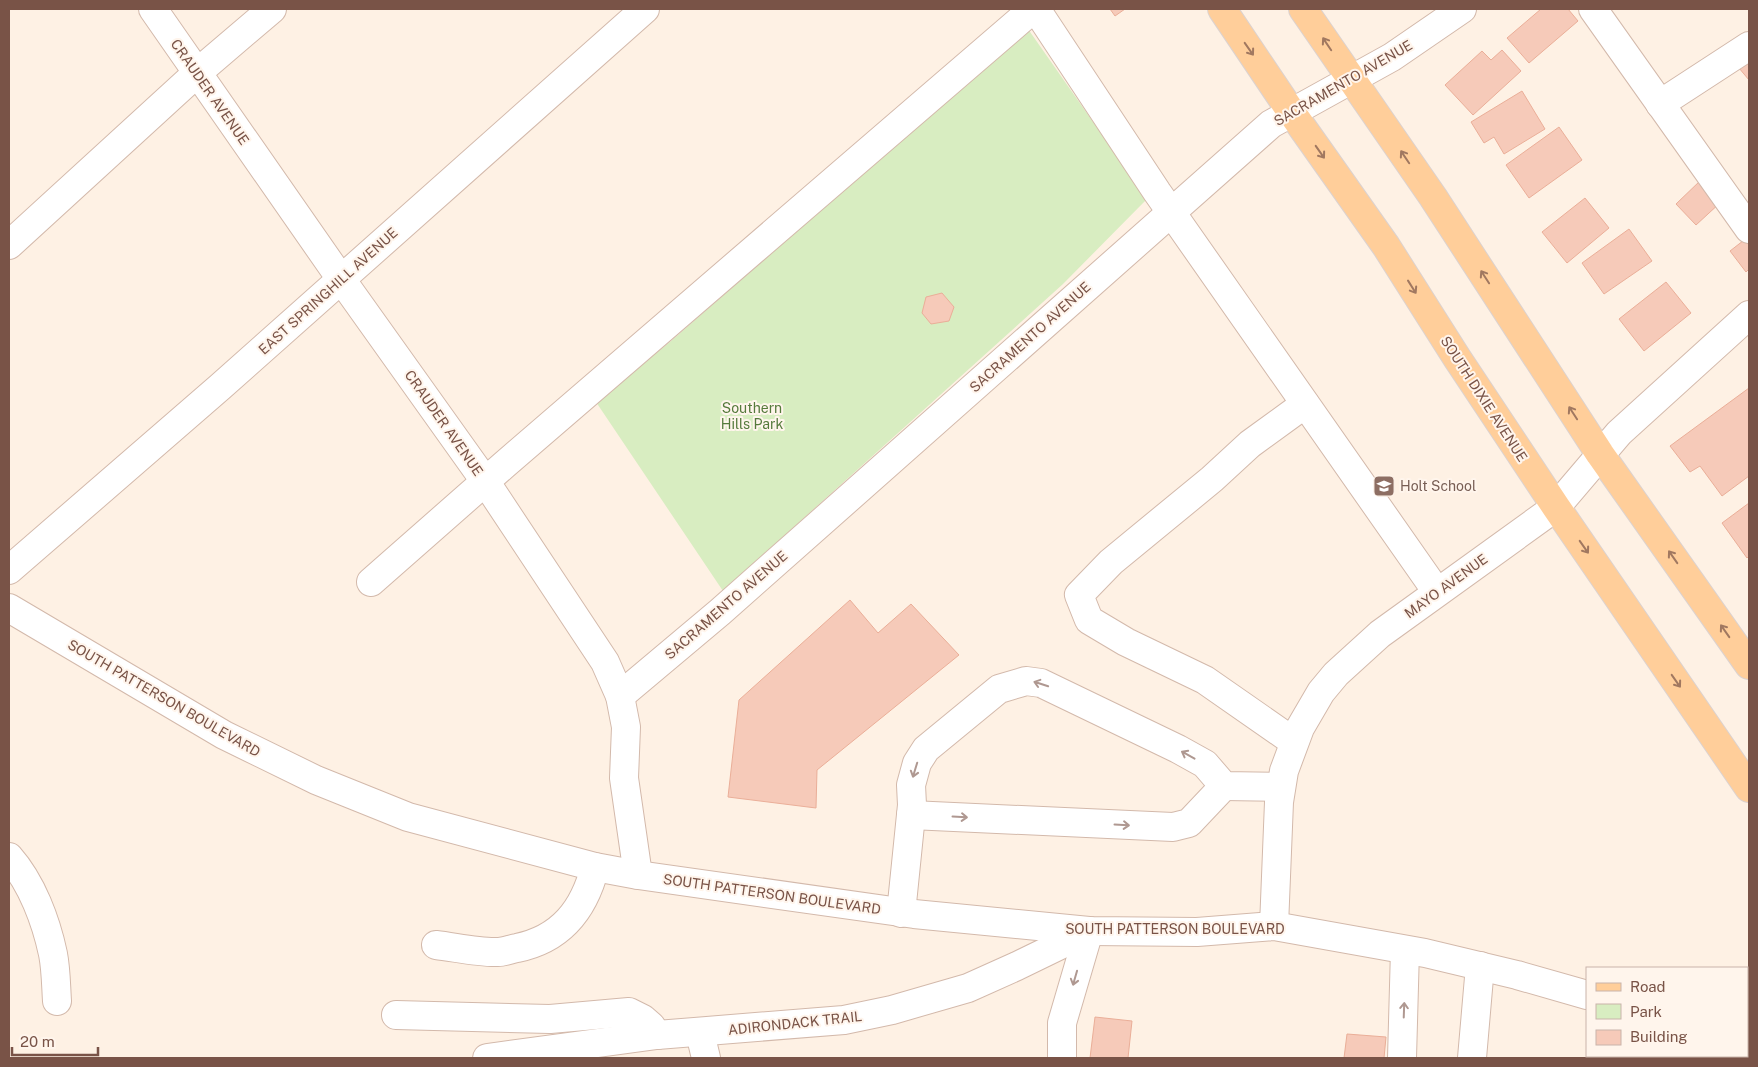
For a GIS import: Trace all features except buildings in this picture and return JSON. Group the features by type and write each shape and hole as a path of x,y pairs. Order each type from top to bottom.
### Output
{"main road":[{"name":"SOUTH DIXIE AVENUE","path":"1222,9 1292,113 1386,246 1457,358 1556,507 1749,788"},
{"path":"1303,9 1433,197 1600,454 1749,666"}],"street":[{"name":"CRAUDER AVENUE","path":"153,9 341,279 485,481 605,662 620,696 626,727 624,778 638,875"},
{"path":"9,245 197,73 272,9"},
{"name":"EAST SPRINGHILL AVENUE","path":"9,570 198,406 645,9"},
{"path":"371,582 485,481 1035,9 1171,212 1438,592"},
{"name":"SACRAMENTO AVENUE","path":"620,696 720,612 1271,124 1392,57 1462,9"},
{"path":"1593,9 1749,229"},
{"path":"1660,104 1749,46"},
{"name":"MAYO AVENUE","path":"1274,926 1279,802 1284,771 1300,728 1321,692 1336,674 1380,634 1556,507 1619,433 1749,315"},
{"path":"1294,742 1205,680 1126,642 1089,620 1079,594 1112,562 1206,485 1250,444 1306,404"},
{"name":"SOUTH PATTERSON BOULEVARD","path":"9,608 224,735 316,780 408,817 595,867 638,875 901,913 1089,931 1197,932 1274,926 1480,966 1586,995"},
{"path":"901,913 912,804 911,785 917,763 926,749 999,690 1026,681 1041,683 1205,764 1224,786"},
{"path":"911,815 1173,827 1189,823 1224,786 1281,787"},
{"path":"9,857 27,883 42,916 53,955 57,1001"},
{"path":"436,945 498,952 534,944 561,928 583,902 595,867"},
{"path":"1062,1058 1062,1023 1089,931"},
{"name":"ADIRONDACK TRAIL","path":"487,1058 658,1035 703,1045 892,1010 968,988 1089,931"},
{"path":"1402,1058 1405,950"},
{"path":"1472,1058 1480,966"},
{"path":"396,1015 550,1019 629,1012 643,1019 658,1035"}],"green space":[{"name":"Southern Hills Park","path":"1028,29 1147,199 1063,284 723,591 596,402 671,341"}],"place":[{"name":"Holt School","path":"1384,486"}]}
